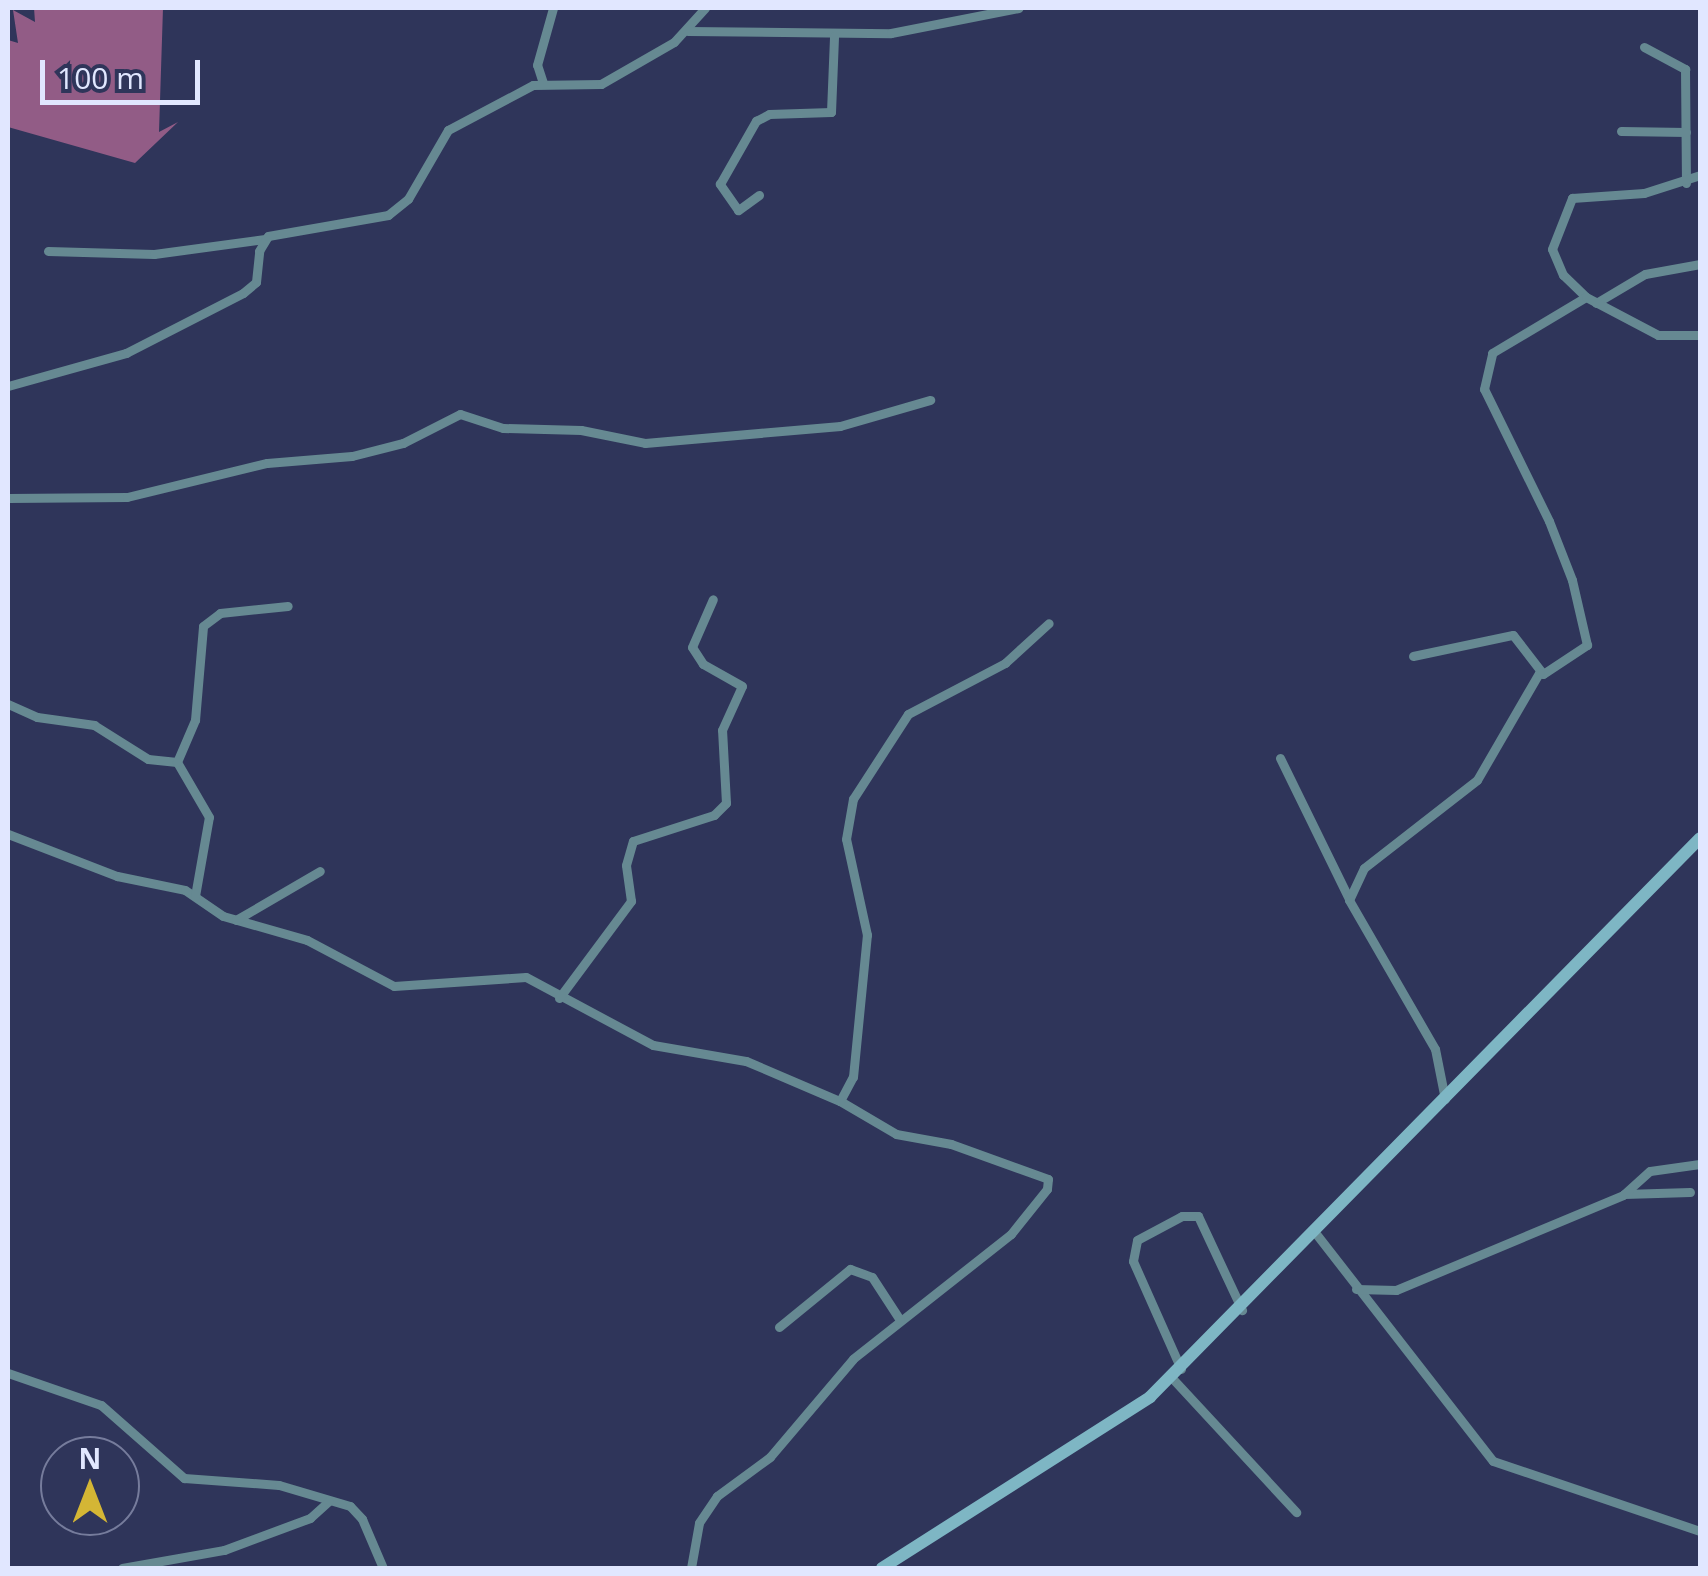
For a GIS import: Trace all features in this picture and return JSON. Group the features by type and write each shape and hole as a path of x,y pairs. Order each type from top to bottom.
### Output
{"main road":[{"path":"882,1568 1084,1445 1176,1373 1316,1235 1700,838"}],"street":[{"path":"543,83 537,65 553,8"},
{"path":"48,250 141,255 265,239 388,215 408,199 448,130 543,83 601,84 688,31 705,8"},
{"path":"688,31 834,36 891,33 1018,8"},
{"path":"759,195 738,210 720,184 756,121 770,114 815,118 831,112 834,36"},
{"path":"1644,47 1684,66 1686,183"},
{"path":"1621,130 1686,132"},
{"path":"1700,175 1686,183 1572,198 1552,248 1563,274 1596,303 1658,336 1700,335"},
{"path":"8,386 126,353 242,293 258,278 265,239"},
{"path":"1596,303 1645,274 1700,264"},
{"path":"1349,900 1364,868 1477,780 1539,674 1580,654 1588,633 1549,521 1490,406 1483,372 1498,348 1586,297"},
{"path":"8,498 127,496 266,464 352,456 404,443 460,414 503,428 563,428 646,443 840,426 930,400"},
{"path":"559,998 631,901 626,865 634,840 714,815 726,803 722,730 742,686 703,664 692,647 713,599"},
{"path":"177,762 195,720 204,622 220,613 288,606"},
{"path":"840,1101 852,1077 868,936 846,839 853,799 908,714 1005,663 1049,623"},
{"path":"1413,656 1514,635 1539,674"},
{"path":"8,704 36,717 94,725 148,759 177,762"},
{"path":"1280,758 1349,900 1435,1049 1445,1102"},
{"path":"177,762 208,818 195,896"},
{"path":"8,834 117,876 195,896 236,920 308,940 394,986 462,986 518,974 666,1050 746,1061 840,1101 896,1134 950,1144 1049,1182 1011,1234 900,1320 817,1394 770,1457 708,1507 692,1568"},
{"path":"236,920 320,870"},
{"path":"1356,1289 1396,1290 1623,1194 1650,1172 1700,1164"},
{"path":"1623,1194 1690,1192"},
{"path":"1242,1310 1198,1216 1182,1216 1137,1240 1133,1261 1176,1373 1296,1512"},
{"path":"1316,1235 1493,1461 1700,1531"},
{"path":"778,1327 850,1270 872,1277 900,1320"},
{"path":"8,1373 100,1405 184,1478 279,1485 358,1512 383,1568"},
{"path":"122,1568 238,1546 310,1518 329,1501"}],"shaded area":[{"path":"34,8 163,8 159,132 178,122 135,163 8,127 8,40 18,43 13,10 35,22"}]}
